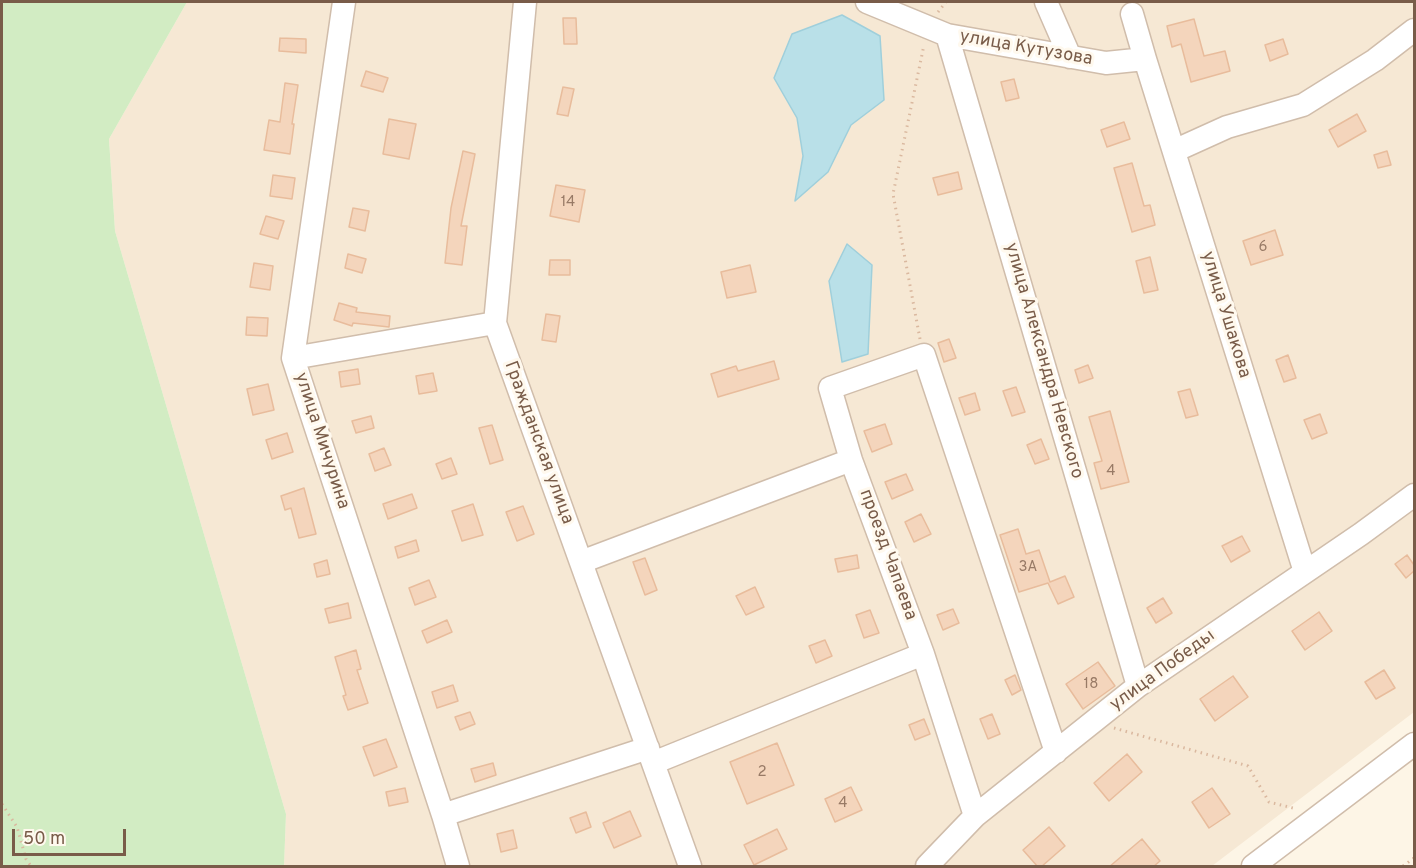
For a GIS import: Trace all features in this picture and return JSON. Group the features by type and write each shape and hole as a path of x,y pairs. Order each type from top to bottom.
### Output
{"street":[{"name":"улица Мичурина","path":"344,2 293,358 458,867"},
{"name":"Гражданская улица","path":"525,2 495,323 690,867"},
{"name":"улица Кутузова","path":"867,2 937,31 1107,63 1144,59"},
{"path":"1046,2 1070,57"},
{"path":"1132,14 1144,59"},
{"path":"1174,151 1227,127 1303,105 1375,60 1414,30"},
{"name":"улица Александра Невского","path":"937,31 1138,686"},
{"name":"улица Ушакова","path":"1144,59 1305,572"},
{"path":"293,358 495,323"},
{"path":"924,355 1056,752"},
{"name":"проезд Чапаева","path":"924,355 830,388 851,460 923,654 975,816"},
{"path":"581,562 851,460"},
{"name":"улица Победы","path":"927,867 975,816 1138,686 1414,495"},
{"path":"443,815 650,755 923,654"},
{"path":"1253,867 1414,744"}],"path":[{"path":"924,355 893,194 937,31"},
{"path":"1092,722 1248,766 1269,802 1322,814"},
{"path":"2,804 17,827 26,859 31,867"},
{"path":"1403,867 1414,858"}],"shaded area":[{"path":"187,2 1414,2 1414,712 1212,866 284,866 286,814 115,231 109,139"}],"green space":[{"path":"2,2 187,2 109,139 115,231 286,814 284,866 2,866"}],"water":[{"path":"842,15 880,36 884,100 851,125 828,172 795,201 803,156 797,118 774,78 792,34"},
{"path":"847,244 872,265 868,354 842,362 829,281"}],"building":[{"path":"563,18 576,18 577,44 564,44"},
{"path":"1194,19 1204,56 1225,51 1230,71 1191,82 1181,44 1172,47 1167,26"},
{"path":"280,38 306,39 306,53 279,51"},
{"path":"1283,39 1288,54 1270,61 1265,45"},
{"path":"366,71 388,78 383,92 361,86"},
{"path":"1014,79 1019,98 1006,101 1001,82"},
{"path":"285,83 298,85 290,154 264,150 269,120 280,122"},
{"path":"563,87 574,89 568,116 557,114"},
{"path":"1357,114 1366,131 1338,147 1329,130"},
{"path":"389,119 416,124 409,159 383,154"},
{"path":"1124,122 1130,139 1107,147 1101,130"},
{"path":"463,151 475,154 461,226 467,226 462,265 445,263 451,208"},
{"path":"1387,151 1391,165 1378,168 1374,155"},
{"path":"1132,163 1144,206 1150,205 1155,225 1132,232 1114,168"},
{"path":"958,172 962,189 938,195 933,178"},
{"path":"273,175 295,178 292,199 270,196"},
{"path":"556,185 585,190 579,222 550,216"},
{"path":"353,208 369,211 365,231 349,227"},
{"path":"266,216 284,221 278,239 260,234"},
{"path":"1275,230 1283,255 1251,265 1243,241"},
{"path":"348,254 366,259 362,273 345,268"},
{"path":"1150,257 1158,290 1144,293 1136,261"},
{"path":"550,260 570,260 570,275 549,275"},
{"path":"254,263 273,266 270,290 250,287"},
{"path":"750,265 756,292 727,298 721,272"},
{"path":"339,303 357,308 356,312 390,316 389,327 353,323 352,326 334,320"},
{"path":"546,314 560,316 556,342 542,340"},
{"path":"247,317 268,318 267,336 246,335"},
{"path":"949,339 956,358 944,362 938,343"},
{"path":"1288,355 1296,378 1284,382 1276,360"},
{"path":"774,361 779,379 718,397 711,374 736,366 738,371"},
{"path":"1088,365 1093,378 1079,383 1075,370"},
{"path":"358,369 360,384 341,387 339,372"},
{"path":"433,373 437,391 419,394 416,376"},
{"path":"268,384 274,410 253,415 247,389"},
{"path":"1016,387 1025,412 1012,416 1003,391"},
{"path":"1190,389 1198,415 1186,418 1178,392"},
{"path":"975,393 980,410 965,415 959,398"},
{"path":"1110,411 1129,482 1101,489 1094,463 1102,461 1089,417"},
{"path":"1320,414 1327,433 1312,439 1304,420"},
{"path":"371,416 374,428 356,433 352,421"},
{"path":"885,424 892,444 872,452 864,431"},
{"path":"492,425 503,460 490,464 479,428"},
{"path":"287,433 293,452 272,459 266,440"},
{"path":"1041,439 1049,459 1035,464 1027,445"},
{"path":"384,448 391,465 375,471 369,454"},
{"path":"451,458 457,474 442,479 436,464"},
{"path":"906,474 913,490 892,499 885,482"},
{"path":"304,488 316,534 299,538 291,508 285,510 281,496"},
{"path":"412,494 417,508 388,519 383,504"},
{"path":"473,504 483,535 462,541 452,511"},
{"path":"523,506 534,534 517,541 506,512"},
{"path":"921,514 931,534 914,542 905,522"},
{"path":"1018,529 1026,554 1039,550 1050,582 1065,576 1074,597 1058,604 1048,583 1019,592 1000,535"},
{"path":"1242,536 1250,551 1231,562 1222,546"},
{"path":"416,540 419,551 398,558 395,547"},
{"path":"857,555 859,568 838,572 835,559"},
{"path":"1407,555 1414,565 1414,571 1406,578 1395,564"},
{"path":"645,558 657,590 645,595 633,562"},
{"path":"327,560 330,574 317,577 314,564"},
{"path":"429,580 436,597 415,605 409,588"},
{"path":"755,587 764,607 746,615 736,596"},
{"path":"1163,598 1172,613 1156,623 1147,608"},
{"path":"348,603 351,618 329,623 325,609"},
{"path":"953,609 959,623 943,630 937,615"},
{"path":"870,610 879,633 864,638 856,615"},
{"path":"1319,612 1332,631 1305,650 1292,631"},
{"path":"447,620 452,632 427,643 422,631"},
{"path":"825,640 832,656 816,663 809,646"},
{"path":"356,650 361,669 357,670 368,703 348,710 335,657"},
{"path":"1098,662 1115,686 1083,709 1066,684"},
{"path":"1384,670 1395,688 1376,699 1365,682"},
{"path":"1015,675 1021,690 1012,695 1005,680"},
{"path":"1233,676 1248,697 1215,721 1200,699"},
{"path":"453,685 458,701 437,708 432,692"},
{"path":"470,712 475,724 460,730 455,717"},
{"path":"992,714 1000,734 988,739 980,719"},
{"path":"924,719 930,734 915,740 909,725"},
{"path":"386,739 397,767 374,776 363,747"},
{"path":"777,743 794,785 747,804 730,762"},
{"path":"1127,754 1142,772 1109,801 1094,783"},
{"path":"493,763 496,775 475,782 471,769"},
{"path":"851,787 862,810 835,822 825,799"},
{"path":"405,788 408,802 389,806 386,792"},
{"path":"1212,788 1230,814 1209,828 1192,802"},
{"path":"630,811 641,836 614,848 603,823"},
{"path":"586,812 591,827 576,833 570,818"},
{"path":"1049,827 1065,846 1041,867 1038,867 1023,850"},
{"path":"777,829 787,849 754,865 744,845"},
{"path":"513,830 517,848 501,852 497,834"},
{"path":"1142,839 1160,861 1153,867 1109,867"}]}
